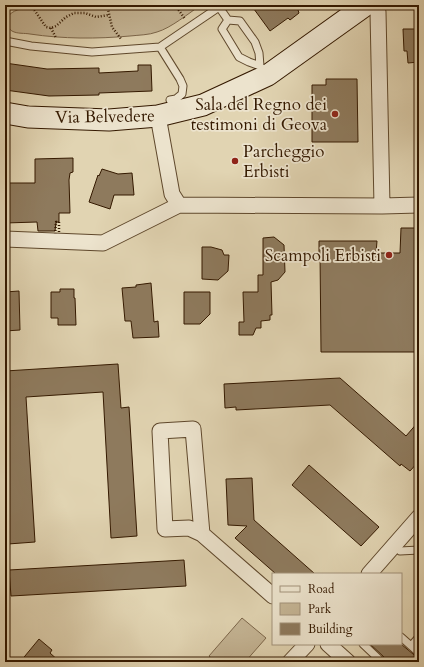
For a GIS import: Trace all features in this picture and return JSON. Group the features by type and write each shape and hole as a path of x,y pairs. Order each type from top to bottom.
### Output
{"street":[{"name":"Via Belvedere","path":"5,113 28,117 109,120 164,108 203,105 264,70 366,5"},
{"path":"376,5 378,12 382,206"},
{"path":"164,108 172,194 179,205"},
{"path":"5,239 103,243 179,205 419,205"},
{"path":"202,534 193,429 160,431 165,529 189,528 202,534 272,595"},
{"path":"370,573 419,517"},
{"path":"290,662 306,645"},
{"path":"329,645 348,662"}],"lane":[{"path":"5,41 31,46 92,52 160,47 220,6 226,17 240,21 255,42 264,70"},
{"path":"226,17 222,29 240,57 264,70"},
{"path":"160,47 183,86 182,94 164,108"},
{"path":"395,545 400,551 419,550"},
{"path":"411,646 419,637"},
{"path":"402,638 419,653"},
{"path":"363,645 382,662"}],"path":[{"path":"31,5 46,27 51,28 74,13 86,13 96,17 109,15"},
{"path":"107,5 112,26 128,49"},
{"path":"175,5 190,27"}],"green space":[{"path":"40,5 201,5 168,27 154,33 144,35 105,38 67,38 16,33 11,31 8,27 8,16 17,10"},
{"path":"242,618 266,638 245,662 216,662 209,656"}],"building":[{"path":"251,5 305,5 298,10 299,13 290,20 288,18 270,31"},
{"path":"403,29 419,29 419,62 408,63 407,51 404,51"},
{"path":"5,63 47,69 99,68 99,73 138,71 138,65 151,65 152,91 99,93 99,95 49,96 5,90"},
{"name":"Sala del Regno dei testimoni di Geova","path":"326,79 357,79 358,142 312,142 312,85 326,85"},
{"path":"73,158 73,172 70,173 69,180 70,213 59,213 59,222 56,222 55,231 38,231 37,222 5,223 5,183 35,183 35,159"},
{"path":"102,169 118,174 132,173 134,195 114,195 110,209 89,202 98,175 99,176"},
{"path":"401,228 419,228 419,352 321,352 319,241 377,241 376,253 400,253"},
{"path":"274,237 284,245 285,272 278,280 271,282 272,315 270,315 270,320 261,321 261,328 256,328 253,335 239,335 239,322 244,322 243,292 258,292 258,275 263,275 263,238"},
{"path":"202,247 211,247 222,250 224,255 229,255 228,271 218,280 202,279"},
{"path":"151,283 154,322 158,321 159,337 133,338 131,321 125,321 122,288 136,287 136,285"},
{"path":"60,289 74,289 76,325 58,325 58,318 51,318 51,292 60,292"},
{"path":"19,291 20,330 5,331 5,292"},
{"path":"184,292 210,292 210,314 200,324 184,324"},
{"path":"118,364 121,408 129,407 137,536 111,538 103,392 26,397 35,542 8,544 5,500 5,371"},
{"path":"340,378 406,436 419,421 419,461 410,471 401,464 400,466 330,405 236,410 236,407 225,408 224,384"},
{"path":"309,465 379,527 361,546 292,485"},
{"path":"252,478 254,520 314,573 275,573 235,538 247,526 228,525 226,479"},
{"path":"184,560 186,586 11,596 9,570"},
{"path":"39,639 52,650 50,653 60,662 20,662"},
{"path":"371,645 402,645 419,659 419,662 387,662 385,658"}],"place":[{"name":"Sala del Regno dei testimoni di Geova","path":"335,114"},
{"name":"Parcheggio Erbisti","path":"235,161"},
{"name":"Scampoli Erbisti","path":"389,255"}]}
